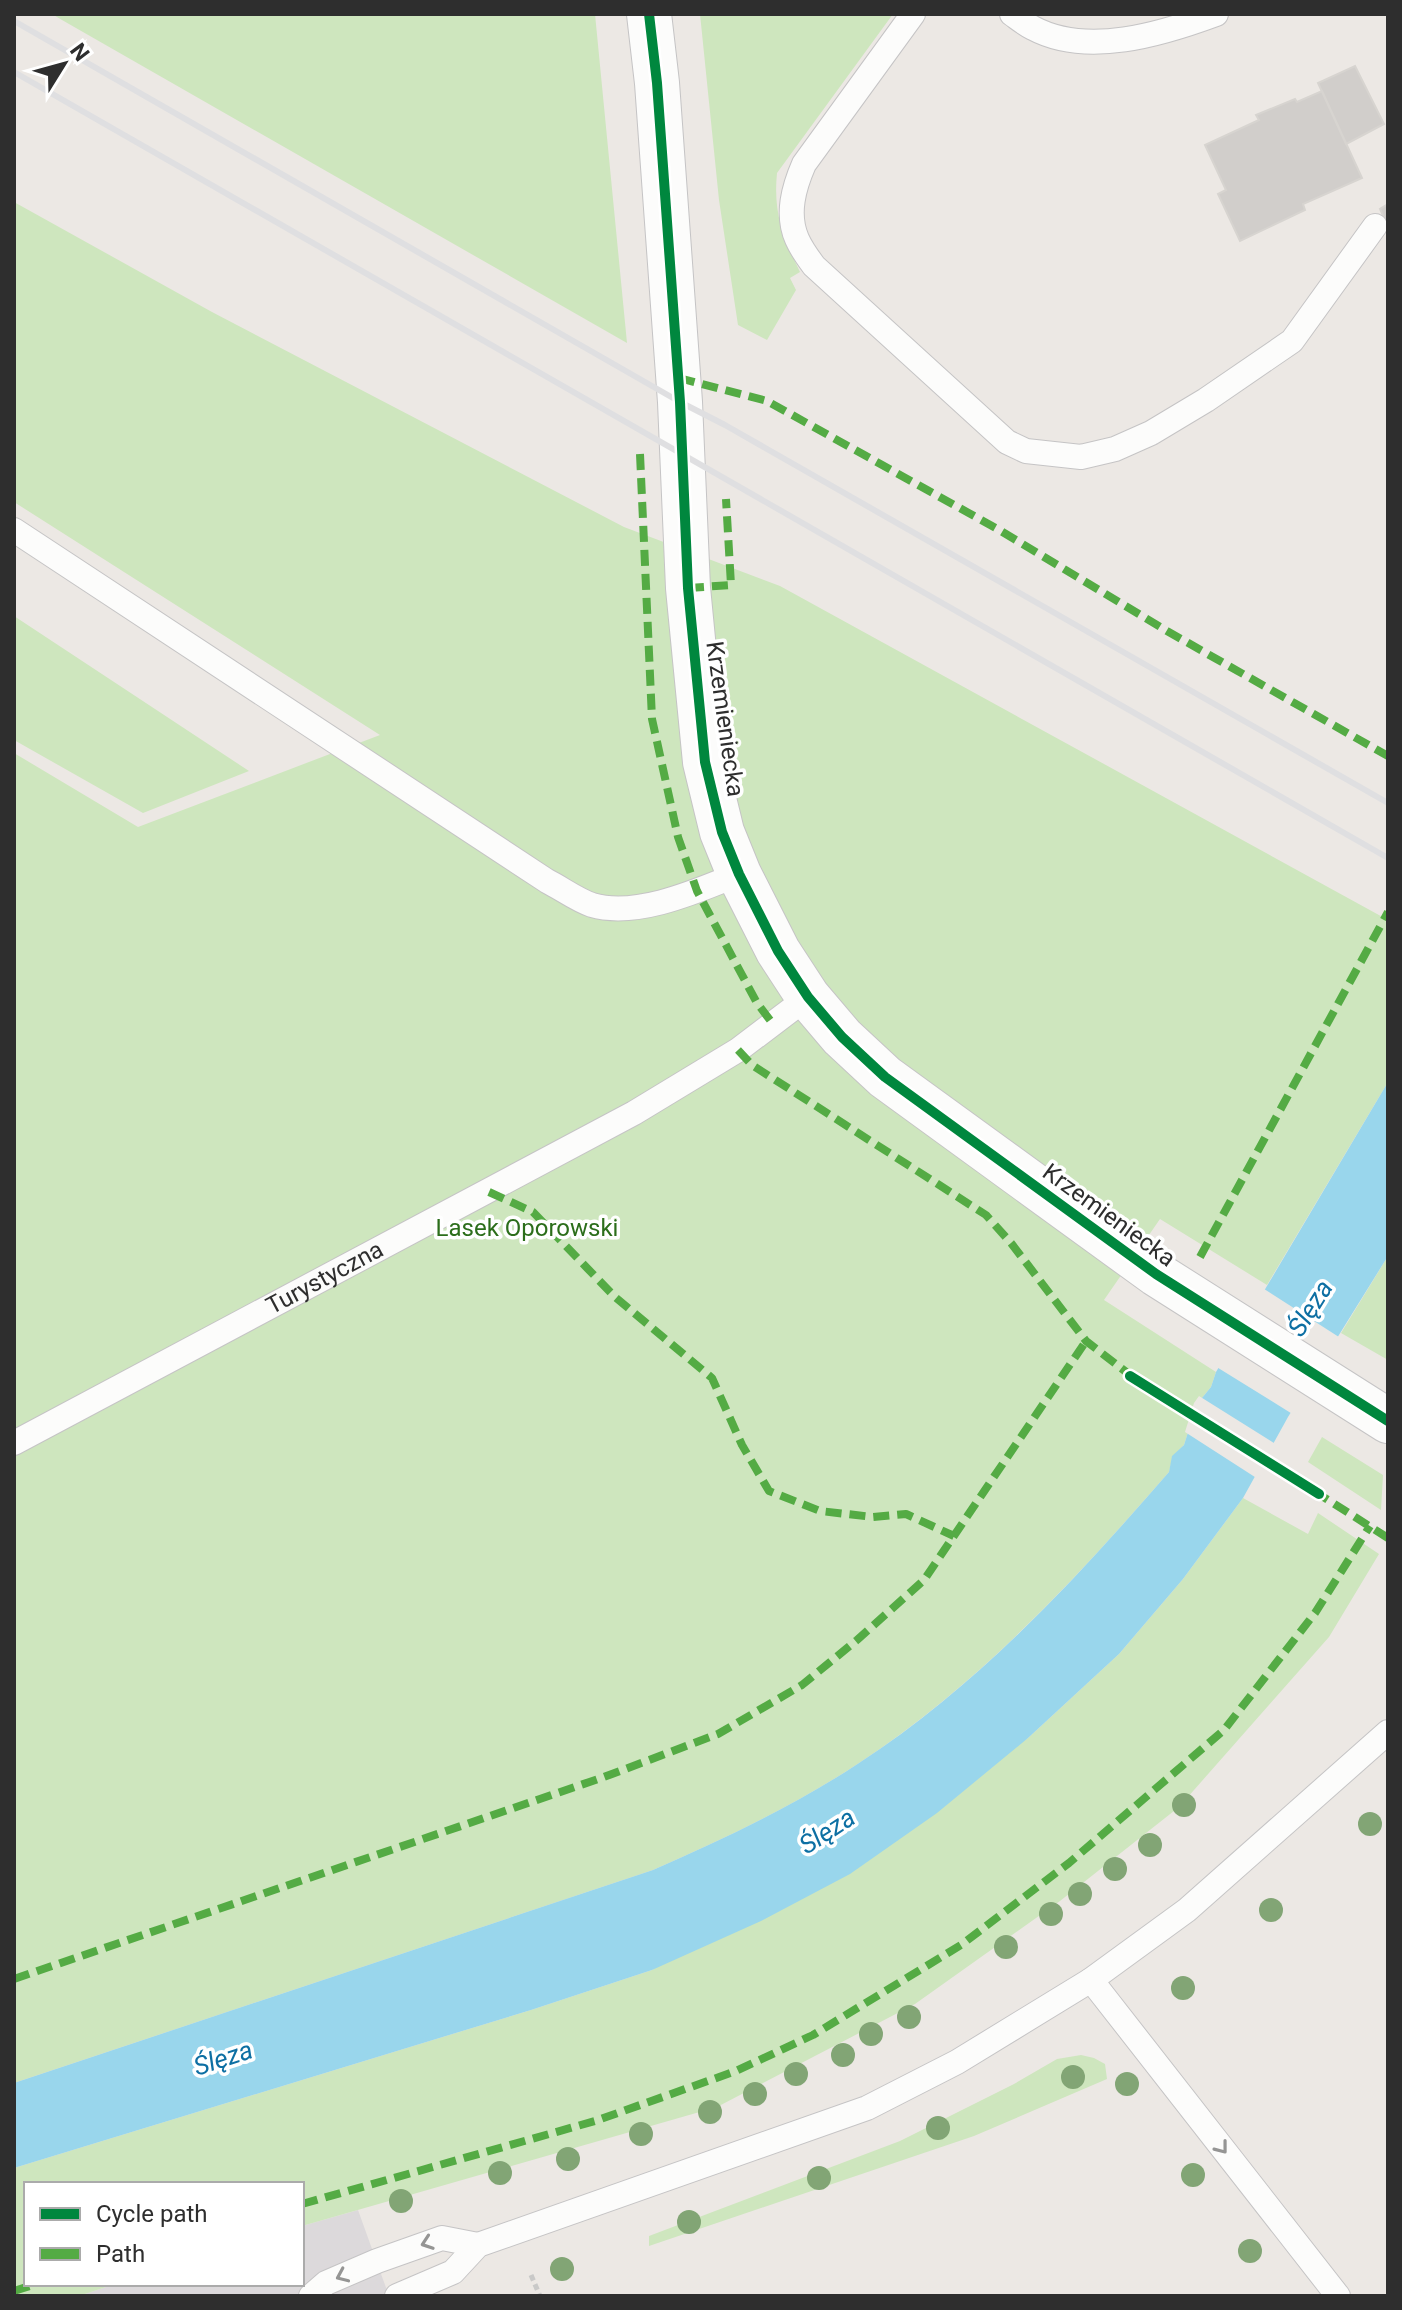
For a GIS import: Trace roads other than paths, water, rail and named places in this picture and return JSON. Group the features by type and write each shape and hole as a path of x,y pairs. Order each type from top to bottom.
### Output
{"street":[{"name":"Krzemieniecka","path":"649,14 679,378 688,588 705,762 722,832 739,874 778,951 808,997 842,1037 885,1077 1156,1274 1388,1421"}],"lane":[{"path":"913,14 804,164 794,186 792,210 796,238 814,266 1007,442 1026,451 1081,457 1115,449 1151,433 1206,400 1292,341 1375,226"},
{"path":"1012,14 1034,29 1074,41 1117,42 1216,14"},
{"path":"14,530 547,881 592,905 626,908 660,902 739,874"},
{"name":"Turystyczna","path":"14,1443 634,1113 738,1050 808,997"},
{"path":"397,2296 453,2272 478,2245 867,2108 957,2062 1091,1980 1187,1910 1388,1732"},
{"path":"1091,1980 1338,2296"},
{"path":"311,2296 326,2283 442,2238 478,2245"}],"water":[{"name":"Ślęza","path":"1388,1082 1388,1256 1288,1417 1243,1498 1183,1579 1119,1654 1028,1738 937,1813 850,1874 761,1921 652,1970 14,2168 14,2083 653,1870 809,1794 903,1733 945,1700 1024,1629 1169,1472 1172,1456 1184,1445 1197,1404 1211,1387 1216,1372"}],"railway":[{"path":"14,21 1388,803"},
{"path":"14,72 1388,858"}],"park label":[{"name":"Lasek Oporowski","path":"527,1228"}]}
